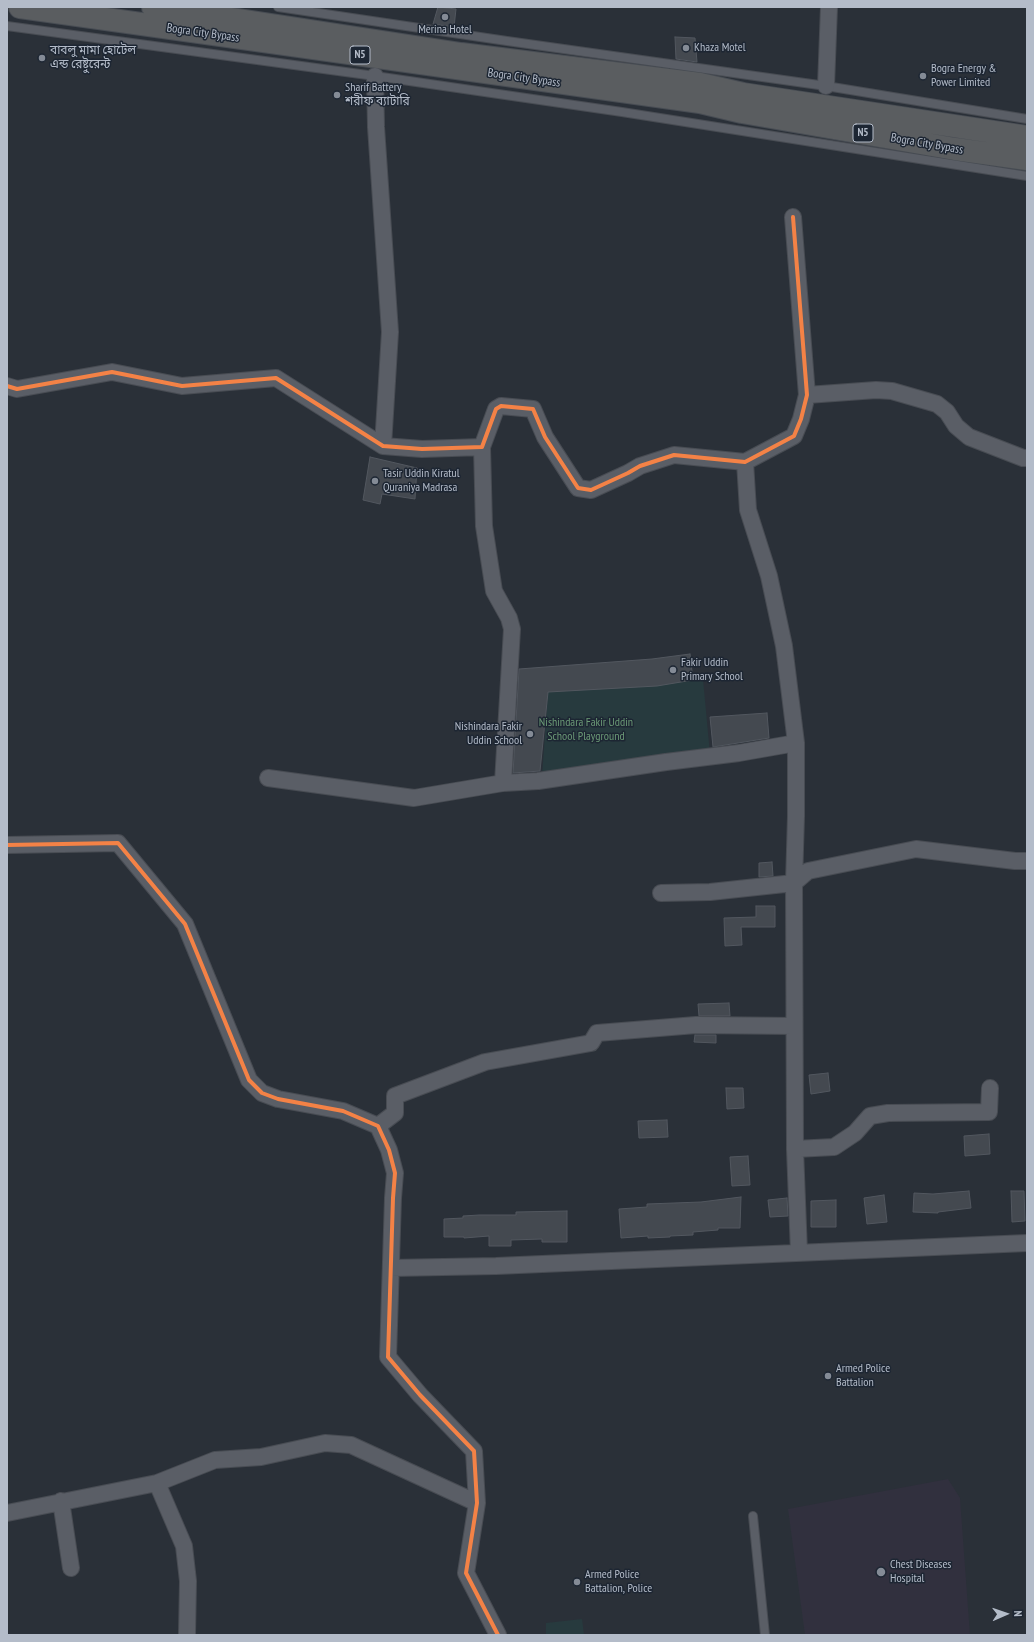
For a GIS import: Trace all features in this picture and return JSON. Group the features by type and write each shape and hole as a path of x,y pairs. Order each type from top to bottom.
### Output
{"highway":[{"name":"Bogra City Bypass","path":"20,7 700,93 743,94 952,116 1027,137"},
{"name":"Bogra City Bypass","path":"153,7 469,55 700,93 742,112 953,157 1027,159"}],"street":[{"path":"826,86 829,7"},
{"path":"375,76 376,127 390,332 383,446"},
{"path":"503,783 512,629 509,618 494,591 484,526 482,447 496,409 501,406 533,409 546,437 578,488 591,490 640,466 674,455 745,462 794,436 801,419 807,395 793,217"},
{"path":"7,386 17,389 112,372 182,386 276,378 383,446 422,449 482,447"},
{"path":"807,395 876,390 892,391 937,404 947,412 956,426 969,437 1023,458 1027,458"},
{"path":"745,462 748,510 769,576 784,646 796,743 794,1026 795,1149 799,1253"},
{"path":"268,778 414,798 503,783 538,781 739,753 796,743"},
{"path":"7,845 118,843 185,924 249,1080 262,1093 278,1099 343,1112 378,1126 389,1150 395,1173 388,1357 420,1395 474,1451 477,1503 466,1573 498,1635"},
{"path":"661,893 710,892 794,883 808,871 916,849 1014,861 1027,860"},
{"path":"378,1126 394,1113 395,1096 485,1062 591,1043 597,1033 696,1025 794,1026"},
{"path":"795,1149 834,1147 855,1133 870,1116 888,1113 989,1112 990,1088"},
{"path":"391,1268 496,1266 1027,1243"},
{"path":"7,1513 157,1483 216,1460 261,1457 325,1443 351,1445 477,1503"},
{"path":"157,1483 184,1546 188,1581 187,1635"},
{"path":"61,1501 71,1568"}],"lane":[{"path":"278,7 826,86 952,116 1027,119"},
{"path":"7,26 953,157 1027,176"},
{"path":"753,1516 765,1635"}],"shaded area":[{"name":"Chest Diseases Hospital","path":"948,1479 960,1498 970,1635 805,1635 788,1509"}],"green space":[{"name":"Nishindara Fakir Uddin School Playground","path":"703,679 710,754 542,776 548,692"},
{"path":"582,1619 584,1635 546,1635 546,1623"}],"building":[{"name":"Merina Hotel","path":"438,7 456,9 454,27 433,24"},
{"name":"Khaza Motel","path":"675,37 695,38 697,62 676,59"},
{"path":"370,457 417,468 415,499 382,494 380,504 363,500"},
{"name":"Nishindara Fakir Uddin School","path":"690,654 693,680 657,686 548,692 540,771 513,773 519,669 652,659"},
{"path":"767,713 769,738 713,747 710,717"},
{"path":"772,862 773,876 759,877 759,863"},
{"path":"756,906 775,906 775,927 741,927 742,945 725,946 724,918 756,917"},
{"path":"729,1003 730,1016 699,1016 698,1004"},
{"path":"695,1035 716,1035 716,1043 694,1042"},
{"path":"828,1073 830,1091 811,1094 809,1075"},
{"path":"726,1088 743,1088 744,1108 727,1109"},
{"path":"667,1120 668,1137 639,1138 638,1121"},
{"path":"989,1134 990,1154 965,1156 964,1136"},
{"path":"748,1156 750,1185 732,1186 730,1157"},
{"path":"969,1191 971,1208 938,1213 913,1212 914,1193 933,1194"},
{"path":"1011,1191 1024,1191 1025,1221 1012,1222"},
{"path":"884,1195 887,1222 867,1224 864,1198"},
{"path":"741,1197 740,1228 718,1228 718,1230 693,1232 693,1235 670,1237 648,1238 648,1236 621,1238 619,1209 647,1207 647,1204 701,1202"},
{"path":"787,1198 788,1216 770,1217 768,1200"},
{"path":"836,1200 836,1227 811,1227 811,1201"},
{"path":"567,1211 567,1242 542,1242 542,1239 511,1240 511,1246 489,1246 489,1236 464,1238 444,1237 444,1219 479,1215 516,1215 516,1212"}],"cycle path":[{"path":"7,386 17,389 112,372 182,386 276,378 383,446 422,449 482,447 496,409 501,406 533,409 545,437 578,488 591,490 640,466 674,455 745,462 794,436 801,419 807,395 793,217"},
{"path":"7,845 118,843 185,924 249,1080 262,1093 278,1099 343,1111 378,1126 389,1150 395,1173 388,1357 420,1395 474,1451 477,1503 466,1573 498,1635"}],"place":[{"name":"Merina Hotel","path":"445,17"},
{"name":"Khaza Motel","path":"686,48"},
{"name":"বাবলু মামা হোটেল এন্ড রেষ্টুরেন্ট","path":"42,58"},
{"name":"Bogra Energy & Power Limited","path":"923,76"},
{"name":"Sharif Battery শরীফ ব্যাটারি","path":"337,95"},
{"name":"Tasir Uddin Kiratul Quraniya Madrasa","path":"375,481"},
{"name":"Fakir Uddin Primary School","path":"673,670"},
{"name":"Nishindara Fakir Uddin School","path":"530,734"},
{"name":"Armed Police Battalion","path":"828,1376"},
{"name":"Chest Diseases Hospital","path":"881,1572"},
{"name":"Armed Police Battalion, Police","path":"577,1582"}]}
